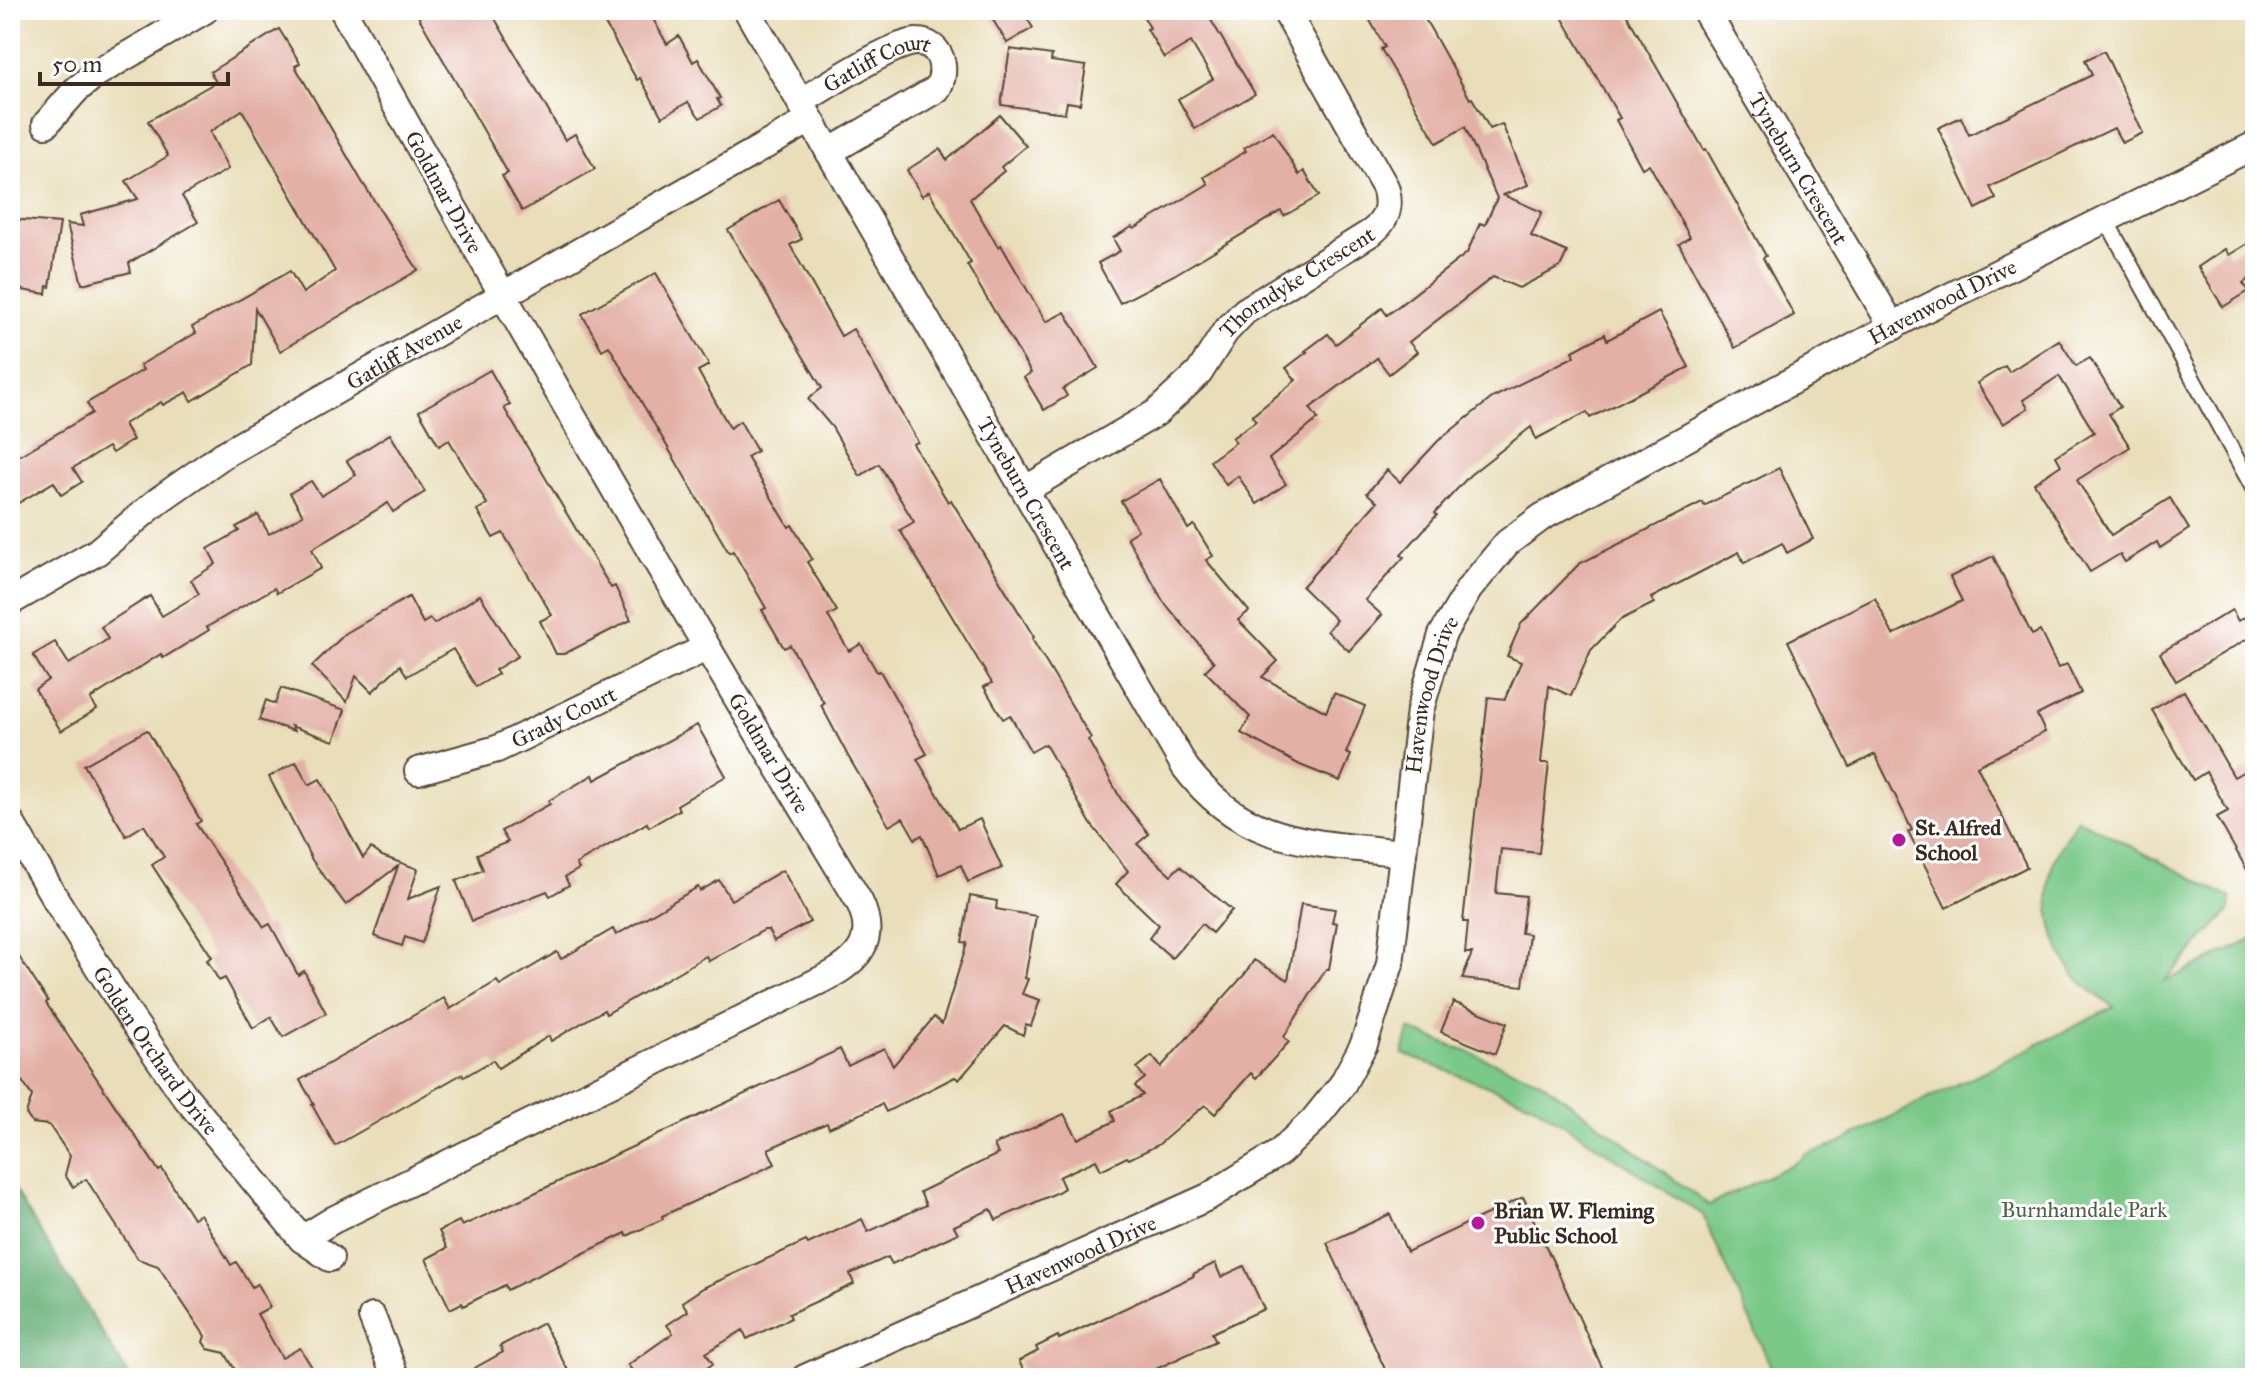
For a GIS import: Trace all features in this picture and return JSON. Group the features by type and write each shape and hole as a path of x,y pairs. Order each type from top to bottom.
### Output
{"street":[{"path":"46,124 76,90 97,73 205,10"},
{"name":"Goldmar Drive","path":"302,1239 341,1216 831,975 850,963 860,952 867,929 859,901 706,648 502,296 343,10"},
{"name":"Tyneburn Crescent","path":"747,10 1185,767 1211,798 1243,821 1280,836 1402,853"},
{"name":"Thorndyke Crescent","path":"1026,489 1156,413 1199,373 1225,332 1245,311 1372,232 1385,218 1389,200 1385,187 1285,10"},
{"name":"Tyneburn Crescent","path":"1708,12 1893,327"},
{"name":"Gatliff Court","path":"805,111 897,47 920,42 939,55 943,72 937,89 829,152"},
{"name":"Gatliff Avenue","path":"10,602 97,552 159,500 223,455 502,296 805,111"},
{"name":"Havenwood Drive","path":"805,1378 1208,1197 1260,1166 1297,1138 1342,1085 1364,1044 1390,964 1420,710 1442,635 1469,589 1507,543 1542,517 1858,344 2255,145"},
{"name":"Grady Court","path":"418,771 497,749 706,648"},
{"name":"Golden Orchard Drive","path":"10,821 120,1002 184,1095 302,1239 330,1258"},
{"path":"372,1317 396,1378"}],"lane":[{"path":"2105,218 2255,492"}],"green space":[{"name":"Burnhamdale Park","path":"2078,819 2231,898 2230,910 2164,982 2255,938 2255,1378 1776,1378 1703,1215 1531,1103 1403,1054 1409,1029 1539,1080 1709,1205 1801,1160 1805,1155 1830,1147 2114,1007 2089,989 2068,966 2056,939 2049,909 2053,865 2062,843"},
{"path":"10,1186 14,1189 130,1378 10,1378"}],"building":[{"path":"429,10 490,10 565,140 575,134 595,169 522,211 502,176 508,173 418,16"},
{"path":"597,10 648,10 667,44 679,36 693,62 698,59 720,98 717,99 721,106 700,118 688,102 662,117"},
{"path":"987,10 1022,10 1033,28 1007,43"},
{"path":"1140,10 1205,10 1255,94 1195,129 1178,99 1213,79 1191,42 1164,58"},
{"path":"1364,10 1420,10 1490,129 1502,124 1528,185 1503,195 1542,212 1531,236 1567,252 1560,267 1519,288 1493,277 1409,342 1417,352 1389,374 1377,358 1310,408 1318,419 1269,459 1286,484 1257,504 1238,476 1226,485 1210,461 1236,442 1232,438 1256,421 1252,416 1296,380 1286,368 1305,351 1328,334 1336,344 1382,308 1387,315 1467,253 1480,223 1485,225 1497,198 1465,127 1437,143 1381,49 1385,47"},
{"path":"1558,10 1624,10 1766,256 1763,258 1794,315 1735,348 1679,244 1690,237 1649,164 1642,168 1616,120 1620,118"},
{"path":"279,29 300,63 295,66 418,270 280,351 255,308 252,365 192,401 187,392 163,405 161,402 124,424 133,440 112,453 108,447 73,468 82,482 61,495 54,482 10,508 10,461 92,413 87,403 143,370 140,365 196,333 192,327 290,271 303,293 335,271 242,110 210,132 228,169 182,196 198,222 129,263 131,272 82,284 67,224 83,226 80,215 138,199 126,181 168,156 148,121 216,82 210,72"},
{"path":"1010,49 1052,55 1051,61 1086,66 1080,104 1067,102 1065,113 1001,105"},
{"path":"2104,51 2143,133 2122,143 2114,128 1990,187 1996,199 1976,209 1938,128 1961,117 1969,135 2092,75 2085,60"},
{"path":"1000,115 1026,146 1001,167 1004,171 970,199 1046,322 1065,312 1098,368 1063,389 1067,396 1044,410 1024,377 1031,373 967,265 971,263 929,191 922,196 907,170 940,149 947,160"},
{"path":"1273,131 1299,175 1304,171 1319,196 1284,216 1281,211 1174,275 1120,303 1098,263 1120,251 1113,238 1132,227 1134,229 1208,184 1204,177"},
{"path":"779,200 802,239 790,245 841,336 853,329 918,442 913,444 948,502 951,500 1034,637 1032,639 1091,738 1088,740 1122,801 1149,834 1137,844 1171,875 1180,866 1232,910 1212,933 1202,924 1172,958 1149,938 1159,925 1116,884 1128,871 1091,824 1045,744 1031,752 1010,715 1003,719 984,687 992,683 900,530 914,522 879,464 860,476 832,427 808,399 822,388 728,230"},
{"path":"10,219 60,223 50,287 47,286 46,294 10,288"},
{"path":"2255,239 2255,275 2243,283 2249,291 2223,307 2198,267 2225,249 2229,255"},
{"path":"656,273 709,365 698,371 730,428 740,421 757,451 747,457 812,559 807,562 837,611 828,616 849,651 861,644 877,672 880,671 927,754 917,759 958,829 980,819 1002,868 968,882 961,865 939,875 922,835 915,839 903,818 889,826 790,645 784,648 762,610 766,608 733,551 729,553 609,346 602,350 582,314"},
{"path":"1659,312 1689,367 1590,418 1587,412 1536,439 1531,427 1470,475 1435,513 1437,515 1401,555 1404,557 1365,600 1382,615 1349,651 1327,631 1336,620 1302,587 1377,502 1367,493 1387,470 1400,482 1438,441 1492,398 1575,356 1573,351 1605,334 1607,340"},
{"path":"2059,340 2076,366 2090,358 2120,407 2109,414 2130,447 2077,480 2111,535 2170,498 2189,529 2160,548 2157,542 2125,562 2120,554 2090,572 2034,483 2061,465 2056,456 2094,432 2059,376 2023,400 2028,408 2003,424 1977,383 2005,366 2009,372"},
{"path":"490,370 510,405 504,408 611,588 615,586 631,620 564,654 556,654 540,621 552,615 503,533 493,538 477,510 487,504 449,440 439,446 419,411"},
{"path":"390,434 425,492 393,512 388,503 312,549 321,568 277,593 274,588 207,627 209,630 163,658 161,654 90,699 97,709 61,731 35,689 48,680 33,655 55,642 69,664 108,639 101,627 150,596 162,616 199,594 191,580 216,564 208,549 239,531 236,527 258,515 269,534 303,515 290,493 311,481 321,496 356,475 347,461"},
{"path":"1779,468 1813,539 1787,553 1782,543 1744,563 1739,552 1651,598 1654,603 1620,620 1591,650 1571,696 1549,686 1541,763 1549,763 1539,853 1501,849 1496,893 1526,896 1521,933 1529,934 1523,986 1462,979 1472,953 1465,953 1468,922 1463,922 1488,697 1505,699 1521,662 1507,656 1521,624 1579,564 1702,502 1704,506"},
{"path":"1160,479 1188,529 1194,525 1213,556 1206,560 1249,611 1238,620 1278,661 1262,677 1326,712 1334,693 1365,706 1346,753 1351,755 1340,781 1300,765 1241,733 1250,717 1205,671 1214,662 1163,601 1127,537 1138,530 1121,501"},
{"path":"1993,556 2032,635 2040,631 2058,668 2067,664 2081,693 2037,715 2045,732 1977,766 2027,867 1946,908 1908,832 1912,830 1875,754 1850,767 1788,641 1875,598 1893,635 1962,601 1950,577"},
{"path":"480,595 518,656 495,670 498,674 476,687 453,649 407,676 400,665 372,692 356,676 347,702 312,666 346,633 409,597 423,623 430,619 434,624"},
{"path":"2232,610 2238,621 2255,612 2255,634 2176,681 2160,653"},
{"path":"281,688 345,710 334,741 291,726 294,731 259,720 266,700 275,704"},
{"path":"2184,691 2234,777 2255,765 2255,884 2217,817 2228,811 2206,772 2193,780 2152,710"},
{"path":"697,725 726,776 677,805 679,810 649,827 647,823 576,864 579,869 565,877 569,885 550,896 547,891 472,921 456,881 483,870 477,854 508,842 501,831 550,804 548,801 593,775 595,780"},
{"path":"147,730 201,821 196,824 264,927 270,924 298,975 304,971 326,1013 283,1037 271,1017 253,1028 225,978 219,981 207,960 212,957 152,865 164,857 144,825 126,836 84,765"},
{"path":"296,762 309,785 320,779 363,858 371,848 382,856 418,869 408,899 441,886 422,943 405,937 402,946 374,936 398,866 346,905 312,860 269,777"},
{"path":"783,870 810,922 774,941 768,930 764,930 709,961 706,956 606,1014 604,1010 551,1041 549,1036 498,1068 493,1060 464,1077 462,1074 335,1146 300,1080 444,998 450,1009 497,981 500,986 557,952 561,959 613,929 616,935 698,887 700,891 719,880 731,900"},
{"path":"970,896 997,901 996,909 1036,916 1025,978 1028,979 1022,994 1040,1000 1031,1026 1026,1024 1023,1035 1005,1026 959,1080 955,1077 886,1112 882,1104 829,1128 827,1123 768,1149 775,1164 507,1290 505,1285 463,1306 462,1303 450,1309 426,1259 447,1248 439,1231 459,1221 462,1226 840,1049 848,1066 884,1048 893,1066 934,1017 942,1024 967,943 962,942"},
{"path":"1301,904 1335,909 1332,922 1337,923 1329,969 1326,969 1284,1037 1289,1042 1256,1078 1251,1073 1215,1114 1205,1105 1158,1145 1129,1159 1127,1157 1101,1170 1096,1160 1059,1177 1064,1188 1056,1193 996,1220 991,1209 954,1226 958,1233 892,1264 888,1257 850,1274 854,1284 789,1314 791,1318 747,1339 743,1330 706,1353 713,1364 691,1378 638,1378 628,1365 673,1333 667,1325 688,1311 682,1302 703,1288 862,1219 868,1232 926,1205 920,1192 998,1154 994,1145 1064,1114 1078,1139 1115,1121 1111,1111 1143,1095 1135,1086 1145,1078 1137,1068 1152,1056 1161,1067 1254,960 1288,980"},
{"path":"10,943 48,1001 46,1003 193,1218 200,1214 231,1265 236,1262 252,1287 257,1284 270,1307 257,1314 282,1358 300,1348 313,1369 299,1378 240,1378 225,1353 208,1349 203,1342 205,1336 158,1266 138,1259 86,1179 73,1187 65,1175 70,1156 49,1125 32,1123 26,1114 32,1096 10,1063"},
{"path":"1453,1002 1507,1023 1495,1054 1441,1032"},
{"path":"1523,1197 1607,1378 1389,1378 1327,1243 1390,1214 1407,1252"},
{"path":"1215,1263 1221,1277 1244,1266 1264,1309 1212,1333 1216,1341 1137,1378 1027,1378 1019,1361 1038,1351 1036,1347 1194,1276"},
{"path":"543,1323 572,1378 457,1378 503,1352 500,1346"}],"place":[{"name":"St. Alfred School","path":"1899,840"},
{"name":"Brian W. Fleming Public School","path":"1478,1223"}]}
